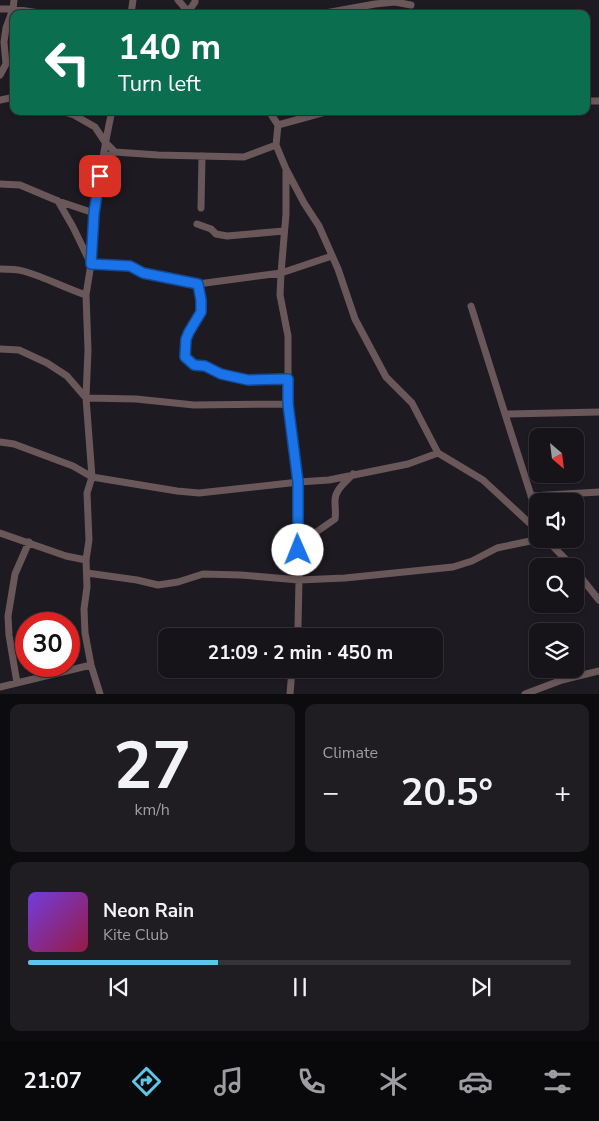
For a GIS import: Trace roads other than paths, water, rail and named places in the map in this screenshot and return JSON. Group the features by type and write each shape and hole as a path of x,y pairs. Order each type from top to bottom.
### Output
{"street":[{"path":"12,9 14,0"},
{"path":"178,0 186,10"},
{"path":"342,10 375,4 412,2"},
{"path":"0,9 19,10"},
{"path":"0,75 6,64 4,42 10,15"},
{"path":"74,115 95,126 105,142 115,152"},
{"path":"100,694 84,633 84,609 87,587 86,560 89,540 87,492 92,477 86,398 88,350 86,295 91,264 94,213 111,115"},
{"path":"272,115 278,125 276,145 286,168 304,203 319,226 355,319 386,377 412,403 438,452 483,480 529,522"},
{"path":"278,125 314,115"},
{"path":"104,158 115,152 244,157 276,145"},
{"path":"201,208 202,156"},
{"path":"286,168 280,295 288,336 288,404 298,482 298,628"},
{"path":"0,184 20,186 94,213"},
{"path":"58,201 91,264"},
{"path":"197,224 212,229 216,234 227,236 284,231"},
{"path":"91,264 130,266 143,273 198,284 281,273 332,256"},
{"path":"0,269 22,271 46,278 63,287 86,295"},
{"path":"198,284 201,312 186,339 185,357 194,365 205,366 221,374 248,380 288,379"},
{"path":"471,306 530,493"},
{"path":"0,350 19,350 47,363 67,376 86,398 136,399 194,405 288,404"},
{"path":"505,414 599,412"},
{"path":"0,442 14,444 73,466 92,477 199,493 329,480 408,464 438,452"},
{"path":"298,535 315,533 335,519 334,499 339,488 353,474"},
{"path":"582,493 599,492"},
{"path":"0,533 66,556 86,560"},
{"path":"86,573 158,585 178,582 203,574 299,580 345,578 453,567 472,561 497,548 529,541"},
{"path":"17,683 9,635 8,616 15,574 29,542"},
{"path":"555,548 564,558"},
{"path":"584,581 599,600"},
{"path":"0,687 91,665"},
{"path":"525,694 562,680 599,671"},
{"path":"290,694 291,678"}]}
